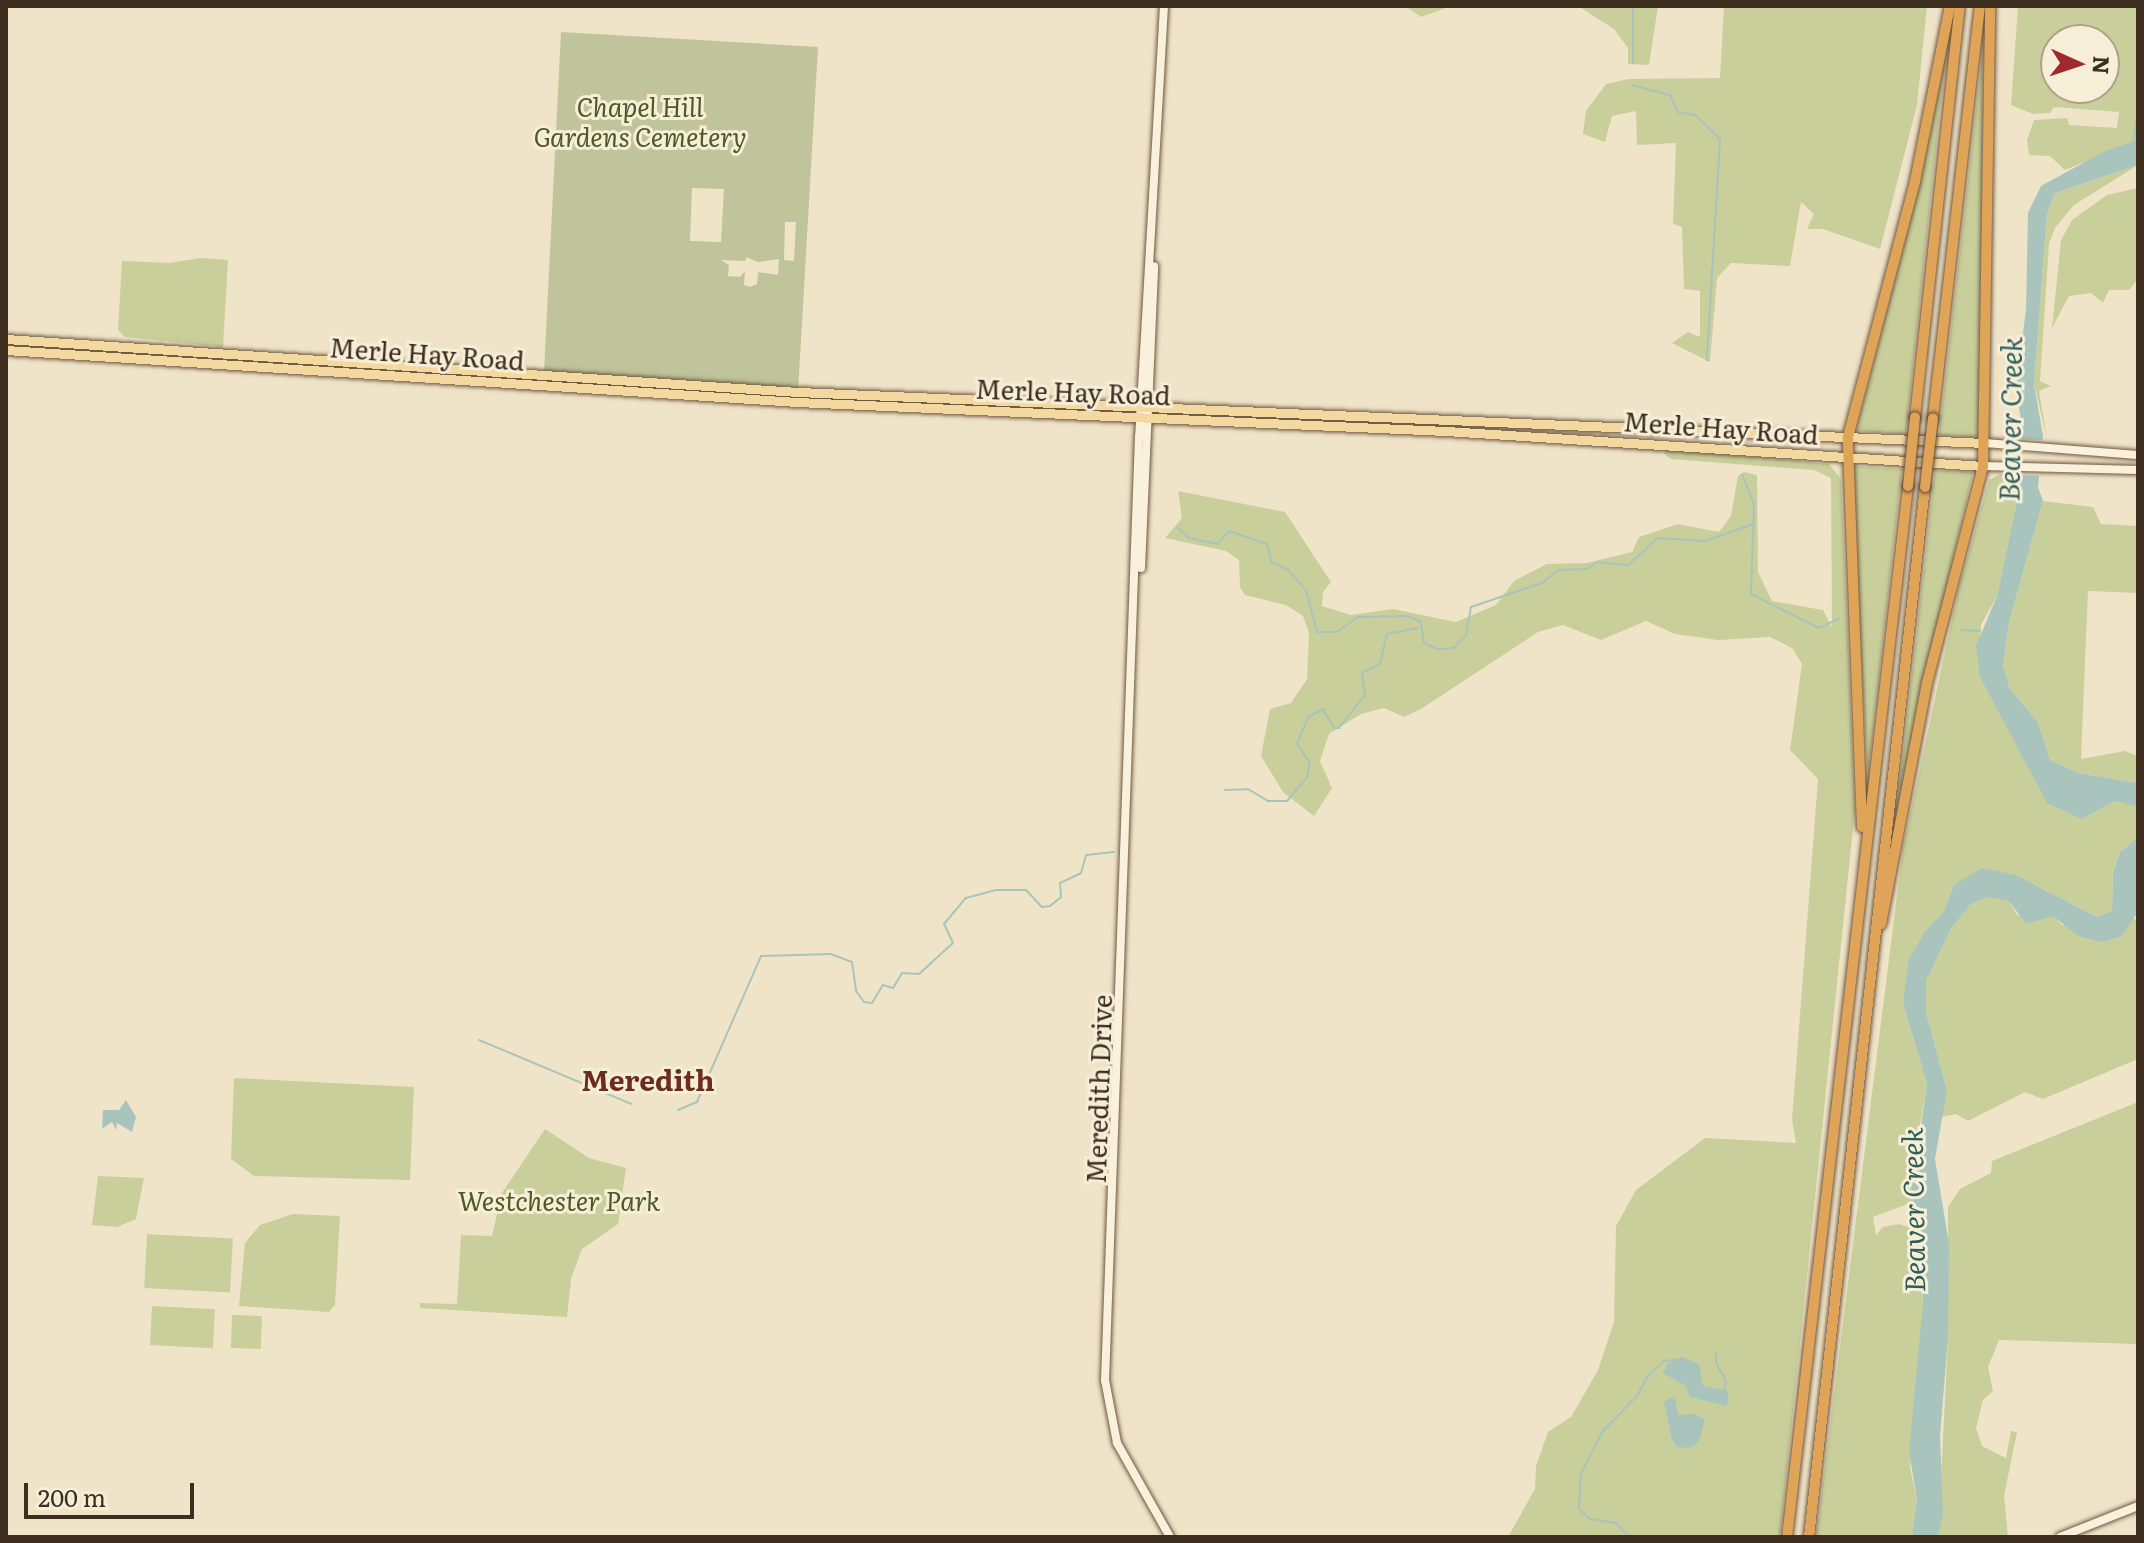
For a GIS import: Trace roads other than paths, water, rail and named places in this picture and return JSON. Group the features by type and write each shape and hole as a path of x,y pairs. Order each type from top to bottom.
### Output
{"highway":[{"path":"1859,891 1862,773 1848,437 1915,181 1950,6"},
{"path":"1787,1537 1960,6"},
{"path":"1809,1537 1980,6"},
{"path":"1875,940 1886,912 1927,683 1983,466 1990,6"}],"main road":[{"name":"Meredith Drive","path":"1164,6 1105,1380 1117,1443 1170,1537"},
{"name":"Merle Hay Road","path":"6,339 460,365 798,392 1701,445 1847,459 2007,469 2063,472 2138,470"},
{"name":"Merle Hay Road","path":"6,350 797,402 1145,410 1848,437 2064,447 2138,455"},
{"path":"2060,1537 2138,1506"}],"water":[{"path":"2138,140 2138,165 2055,193 2047,213 2034,384 2043,436 2038,487 2043,501 2009,622 2003,666 2010,689 2038,722 2050,760 2079,773 2138,783 2138,807 2115,801 2082,819 2047,803 1980,677 1976,646 1997,596 2020,486 2022,426 2016,389 2026,309 2028,213 2041,186 2105,151"},
{"path":"2138,837 2138,912 2122,936 2102,942 2078,936 2053,916 2026,924 2009,901 1988,897 1971,904 1951,929 1926,981 1926,1012 1947,1090 1935,1159 1949,1244 1948,1338 1940,1436 1943,1513 1938,1537 1912,1537 1917,1500 1909,1451 1923,1302 1922,1239 1911,1192 1927,1084 1903,1003 1909,959 1926,930 1943,913 1954,885 1982,868 2016,875 2097,917 2112,911 2113,872 2120,852"},
{"path":"126,1100 136,1117 132,1132 117,1123 116,1130 112,1122 102,1129 103,1110 119,1110"},
{"path":"1682,1357 1699,1364 1703,1386 1729,1391 1727,1406 1690,1397 1686,1386 1663,1373 1667,1364"},
{"path":"1675,1396 1678,1415 1695,1414 1705,1420 1699,1441 1690,1448 1677,1447 1672,1440 1664,1402"}],"waterway":[{"path":"1633,6 1633,63"},
{"path":"1632,85 1670,95 1678,112 1695,115 1720,139 1707,361"},
{"path":"2134,142 2138,103"},
{"path":"1742,474 1754,504 1751,594 1819,628 1838,619"},
{"path":"1178,528 1189,538 1217,544 1229,531 1267,544 1271,562 1288,570 1306,590 1317,632 1337,632 1358,617 1408,616 1421,622 1424,643 1437,649 1454,648 1466,635 1471,607 1542,583 1558,570 1587,569 1597,562 1628,565 1658,538 1705,541 1753,524"},
{"path":"1225,790 1248,789 1268,801 1287,801 1307,777 1310,763 1297,744 1308,717 1323,709 1334,728 1339,728 1365,695 1362,673 1380,664 1387,634 1417,628"},
{"path":"1962,630 1980,631"},
{"path":"678,1110 697,1102 761,956 831,954 852,962 856,991 864,1002 872,1003 883,985 893,988 902,973 919,974 953,943 944,924 966,898 996,890 1026,890 1042,907 1050,906 1061,897 1060,883 1081,873 1086,855 1114,852"},
{"path":"479,1040 631,1104"},
{"path":"1716,1352 1716,1363 1726,1381 1724,1391"},
{"path":"1629,1537 1616,1523 1590,1519 1579,1509 1581,1473 1603,1431 1637,1396 1647,1377 1664,1361 1682,1359"}],"district":[{"name":"Meredith","path":"648,1079"}],"park label":[{"name":"Chapel Hill Gardens Cemetery","path":"640,121"},
{"name":"Westchester Park","path":"559,1200"}],"water label":[{"name":"Beaver Creek","path":"2009,419"},
{"name":"Beaver Creek","path":"1912,1210"}]}
